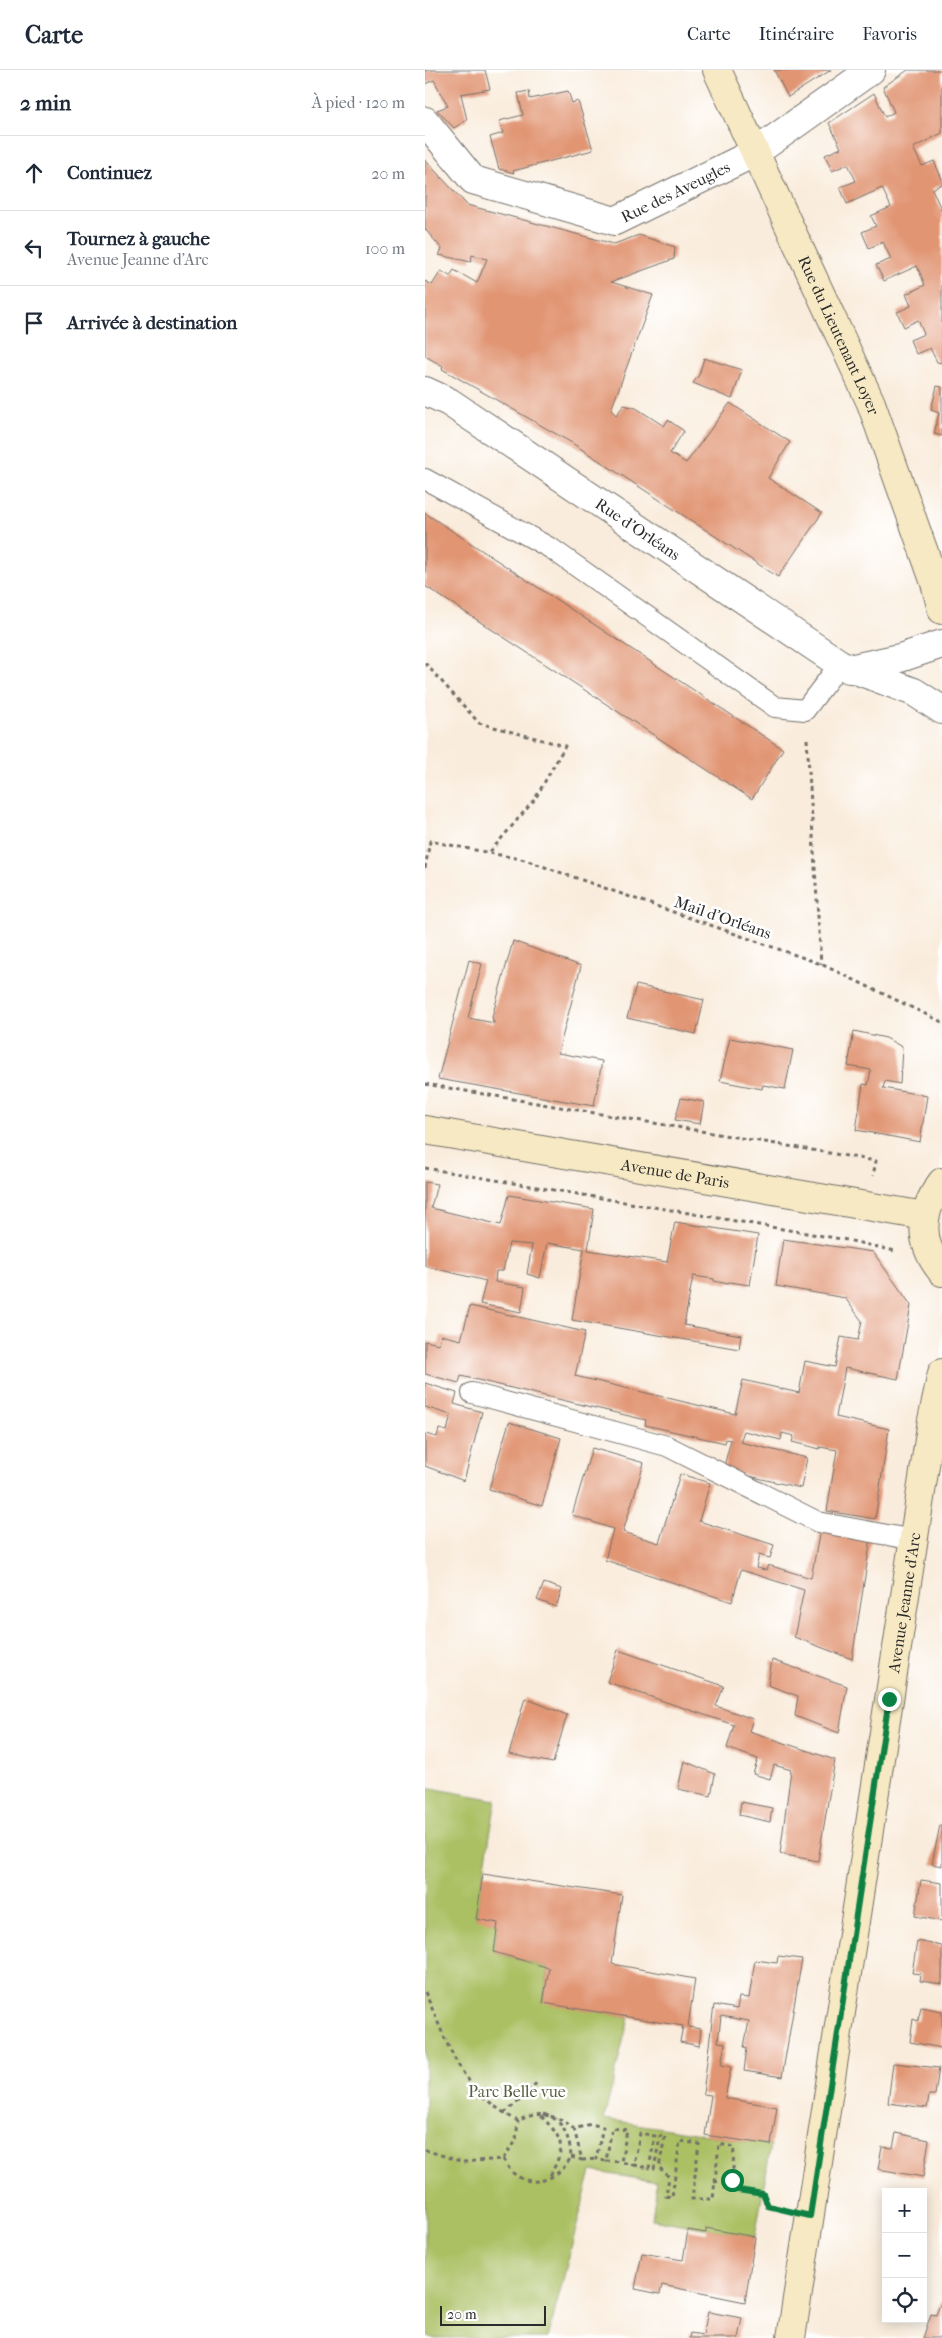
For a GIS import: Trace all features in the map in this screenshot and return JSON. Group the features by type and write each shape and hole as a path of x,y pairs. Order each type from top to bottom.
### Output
{"main road":[{"name":"Rue du Lieutenant Loyer","path":"717,70 871,404 935,582 942,610"},
{"name":"Avenue de Paris","path":"425,1130 925,1216"},
{"path":"937,1266 925,1238 925,1216 931,1196 942,1182"},
{"name":"Avenue Jeanne d'Arc","path":"791,2338 932,1420 942,1373"}],"street":[{"name":"Rue des Aveugles","path":"425,121 473,180 615,221 756,152 871,70"},
{"name":"Rue d'Orléans","path":"425,392 449,402 845,666 914,692 942,710"},
{"path":"845,666 900,658 942,644"}],"lane":[{"path":"425,479 552,549 775,707 805,710 845,666"},
{"path":"472,1393 667,1446 818,1522 914,1540"}],"path":[{"path":"425,663 479,723 565,746 535,799 489,853"},
{"path":"805,710 821,964"},
{"name":"Mail d'Orléans","path":"425,840 525,860 821,964 942,1022"},
{"path":"425,868 430,841"},
{"path":"425,1084 876,1161 869,1206"},
{"path":"425,1168 847,1240 937,1266"},
{"path":"425,1992 462,2074 486,2101 518,2121 547,2114 563,2120 574,2129 582,2160"},
{"path":"504,2113 524,2097 538,2082"},
{"path":"503,2159 512,2172 526,2180 558,2175 571,2157 570,2139 564,2127 552,2117 540,2115"},
{"path":"540,2115 557,2134 562,2145 558,2160 548,2178"},
{"path":"425,2150 463,2162 503,2159 516,2141 518,2121"},
{"path":"574,2129 591,2124 603,2127 596,2159"},
{"path":"606,2161 612,2128 627,2130 621,2162"},
{"path":"634,2165 640,2133 655,2136 649,2168"},
{"path":"654,2169 660,2136 665,2136 659,2167"},
{"path":"659,2167 669,2177 666,2196 672,2197 681,2141 699,2144 692,2199 713,2200 719,2144 734,2147 732,2189 763,2194 768,2206 810,2216"},
{"path":"571,2157 582,2160 596,2159 621,2162 654,2169 659,2167"},
{"path":"714,2182 732,2180"}],"green space":[{"name":"Parc Belle vue","path":"425,1787 496,1800 476,1918 498,1923 494,1952 549,1968 543,2002 629,2017 604,2119 771,2145 755,2237 652,2219 657,2182 591,2171 548,2338 434,2338 425,2336"}],"building":[{"path":"425,70 485,70 490,89 461,94 467,120 454,128 437,110 448,106 434,80 425,84"},
{"path":"774,70 831,70 788,97"},
{"path":"908,70 942,70 942,133 913,148 922,166 934,161 942,179 942,184 932,189 942,211 942,363 937,362 930,348 916,354 910,340 924,334 918,320 904,327 897,312 911,306 906,294 925,285 917,266 884,281 876,265 891,259 883,242 869,248 862,232 876,226 871,216 891,207 882,188 847,204 840,187 856,181 848,164 832,171 825,155 841,148 829,123 874,93 885,117 894,112 883,87"},
{"path":"529,91 530,99 568,91 572,103 578,101 593,150 513,171 514,173 499,169 490,137 503,133 499,121 523,115 518,93"},
{"path":"425,160 467,205 614,244 639,235 675,247 674,259 611,282 653,295 611,410 616,415 624,405 636,408 664,426 668,420 684,431 670,453 686,463 730,403 790,442 768,478 822,513 778,577 572,443 442,369 443,366 425,356 425,281 432,285 441,271 450,276 454,270 477,283 487,259 472,255 471,262 439,255 442,249 425,229"},
{"path":"704,358 742,370 732,399 693,383 699,375"},
{"path":"937,386 942,387 942,436 934,434 939,413 931,410"},
{"path":"425,513 783,749 752,799 425,586"},
{"path":"513,941 581,966 558,1053 602,1061 594,1106 438,1079 469,960 482,964 468,1018 494,1023 492,1017"},
{"path":"636,985 704,1000 696,1034 627,1018"},
{"path":"854,1031 886,1038 902,1047 900,1084 885,1081 883,1088 927,1096 920,1142 856,1130 863,1084 868,1085 871,1070 848,1066"},
{"path":"730,1038 793,1050 785,1089 763,1085 762,1089 720,1081"},
{"path":"681,1098 704,1102 700,1124 675,1120"},
{"path":"425,1182 437,1184 431,1208 501,1225 509,1195 594,1209 588,1250 667,1262 675,1222 758,1235 750,1285 729,1282 728,1284 714,1281 714,1279 693,1276 684,1325 741,1335 739,1349 572,1320 584,1249 547,1243 540,1278 527,1274 532,1245 509,1243 503,1271 496,1271 495,1282 525,1287 521,1312 480,1304 486,1281 425,1266"},
{"path":"783,1239 873,1252 911,1305 898,1379 845,1368 836,1417 889,1429 875,1519 827,1511 837,1450 820,1447 820,1449 792,1442 794,1436 782,1433 781,1440 744,1431 740,1442 807,1458 801,1488 723,1470 731,1440 726,1439 725,1443 645,1425 646,1420 461,1376 459,1383 425,1374 425,1341 439,1344 441,1335 461,1340 470,1306 585,1332 575,1376 735,1414 743,1380 799,1393 805,1361 835,1367 841,1337 858,1340 862,1321 845,1298 776,1286"},
{"path":"425,1383 457,1393 454,1404 482,1412 464,1481 425,1466 425,1434 437,1437 439,1429 447,1431 451,1415 425,1407"},
{"path":"509,1422 561,1438 542,1506 489,1489"},
{"path":"592,1448 644,1463 623,1532 659,1543 680,1474 710,1483 699,1521 774,1545 770,1558 759,1555 756,1568 766,1570 768,1565 811,1578 820,1530 871,1538 852,1659 794,1637 804,1590 741,1570 732,1602 605,1560 613,1529 572,1515"},
{"path":"544,1583 562,1589 556,1607 537,1600"},
{"path":"618,1650 724,1686 716,1706 753,1719 749,1731 835,1760 818,1861 780,1854 791,1770 774,1765 770,1779 753,1774 758,1759 727,1748 734,1725 607,1682"},
{"path":"772,1660 847,1686 839,1733 795,1716 798,1696 768,1685"},
{"path":"525,1698 567,1715 553,1763 509,1754"},
{"path":"684,1761 715,1774 711,1796 678,1789"},
{"path":"741,1802 772,1808 770,1822 739,1815"},
{"path":"940,1825 942,1825 942,1866 932,1864"},
{"path":"483,1874 622,1895 612,1964 695,1979 688,2027 701,2029 699,2046 680,2042 683,2026 543,2003 549,1968 494,1952 498,1923 476,1919"},
{"path":"921,1880 942,1883 942,1921 915,1916"},
{"path":"917,1941 942,1946 942,1984 920,1981 921,1974 912,1973"},
{"path":"778,1956 802,1959 782,2077 744,2071 747,2048 744,2047 749,2021 721,2016 718,2042 725,2043 721,2065 731,2067 725,2098 777,2107 771,2145 705,2135 711,2095 703,2094 714,2005 737,2009 739,1997 749,1998 755,1960 777,1963"},
{"path":"921,2007 942,2011 942,2048 910,2042 913,2019 918,2021"},
{"path":"893,2063 939,2068 935,2095 929,2095 927,2108 888,2103"},
{"path":"896,2133 929,2140 923,2177 878,2169 882,2147 893,2148"},
{"path":"706,2228 755,2237 745,2302 662,2285 660,2294 635,2289 642,2253 683,2260 688,2230 706,2233"},
{"path":"942,2299 942,2338 923,2338 931,2314 936,2315"},
{"path":"708,2312 742,2318 738,2338 689,2338 690,2333 703,2335"}],"route":[{"path":"732,2180 732,2189 763,2194 768,2206 810,2216 889,1699"}]}
